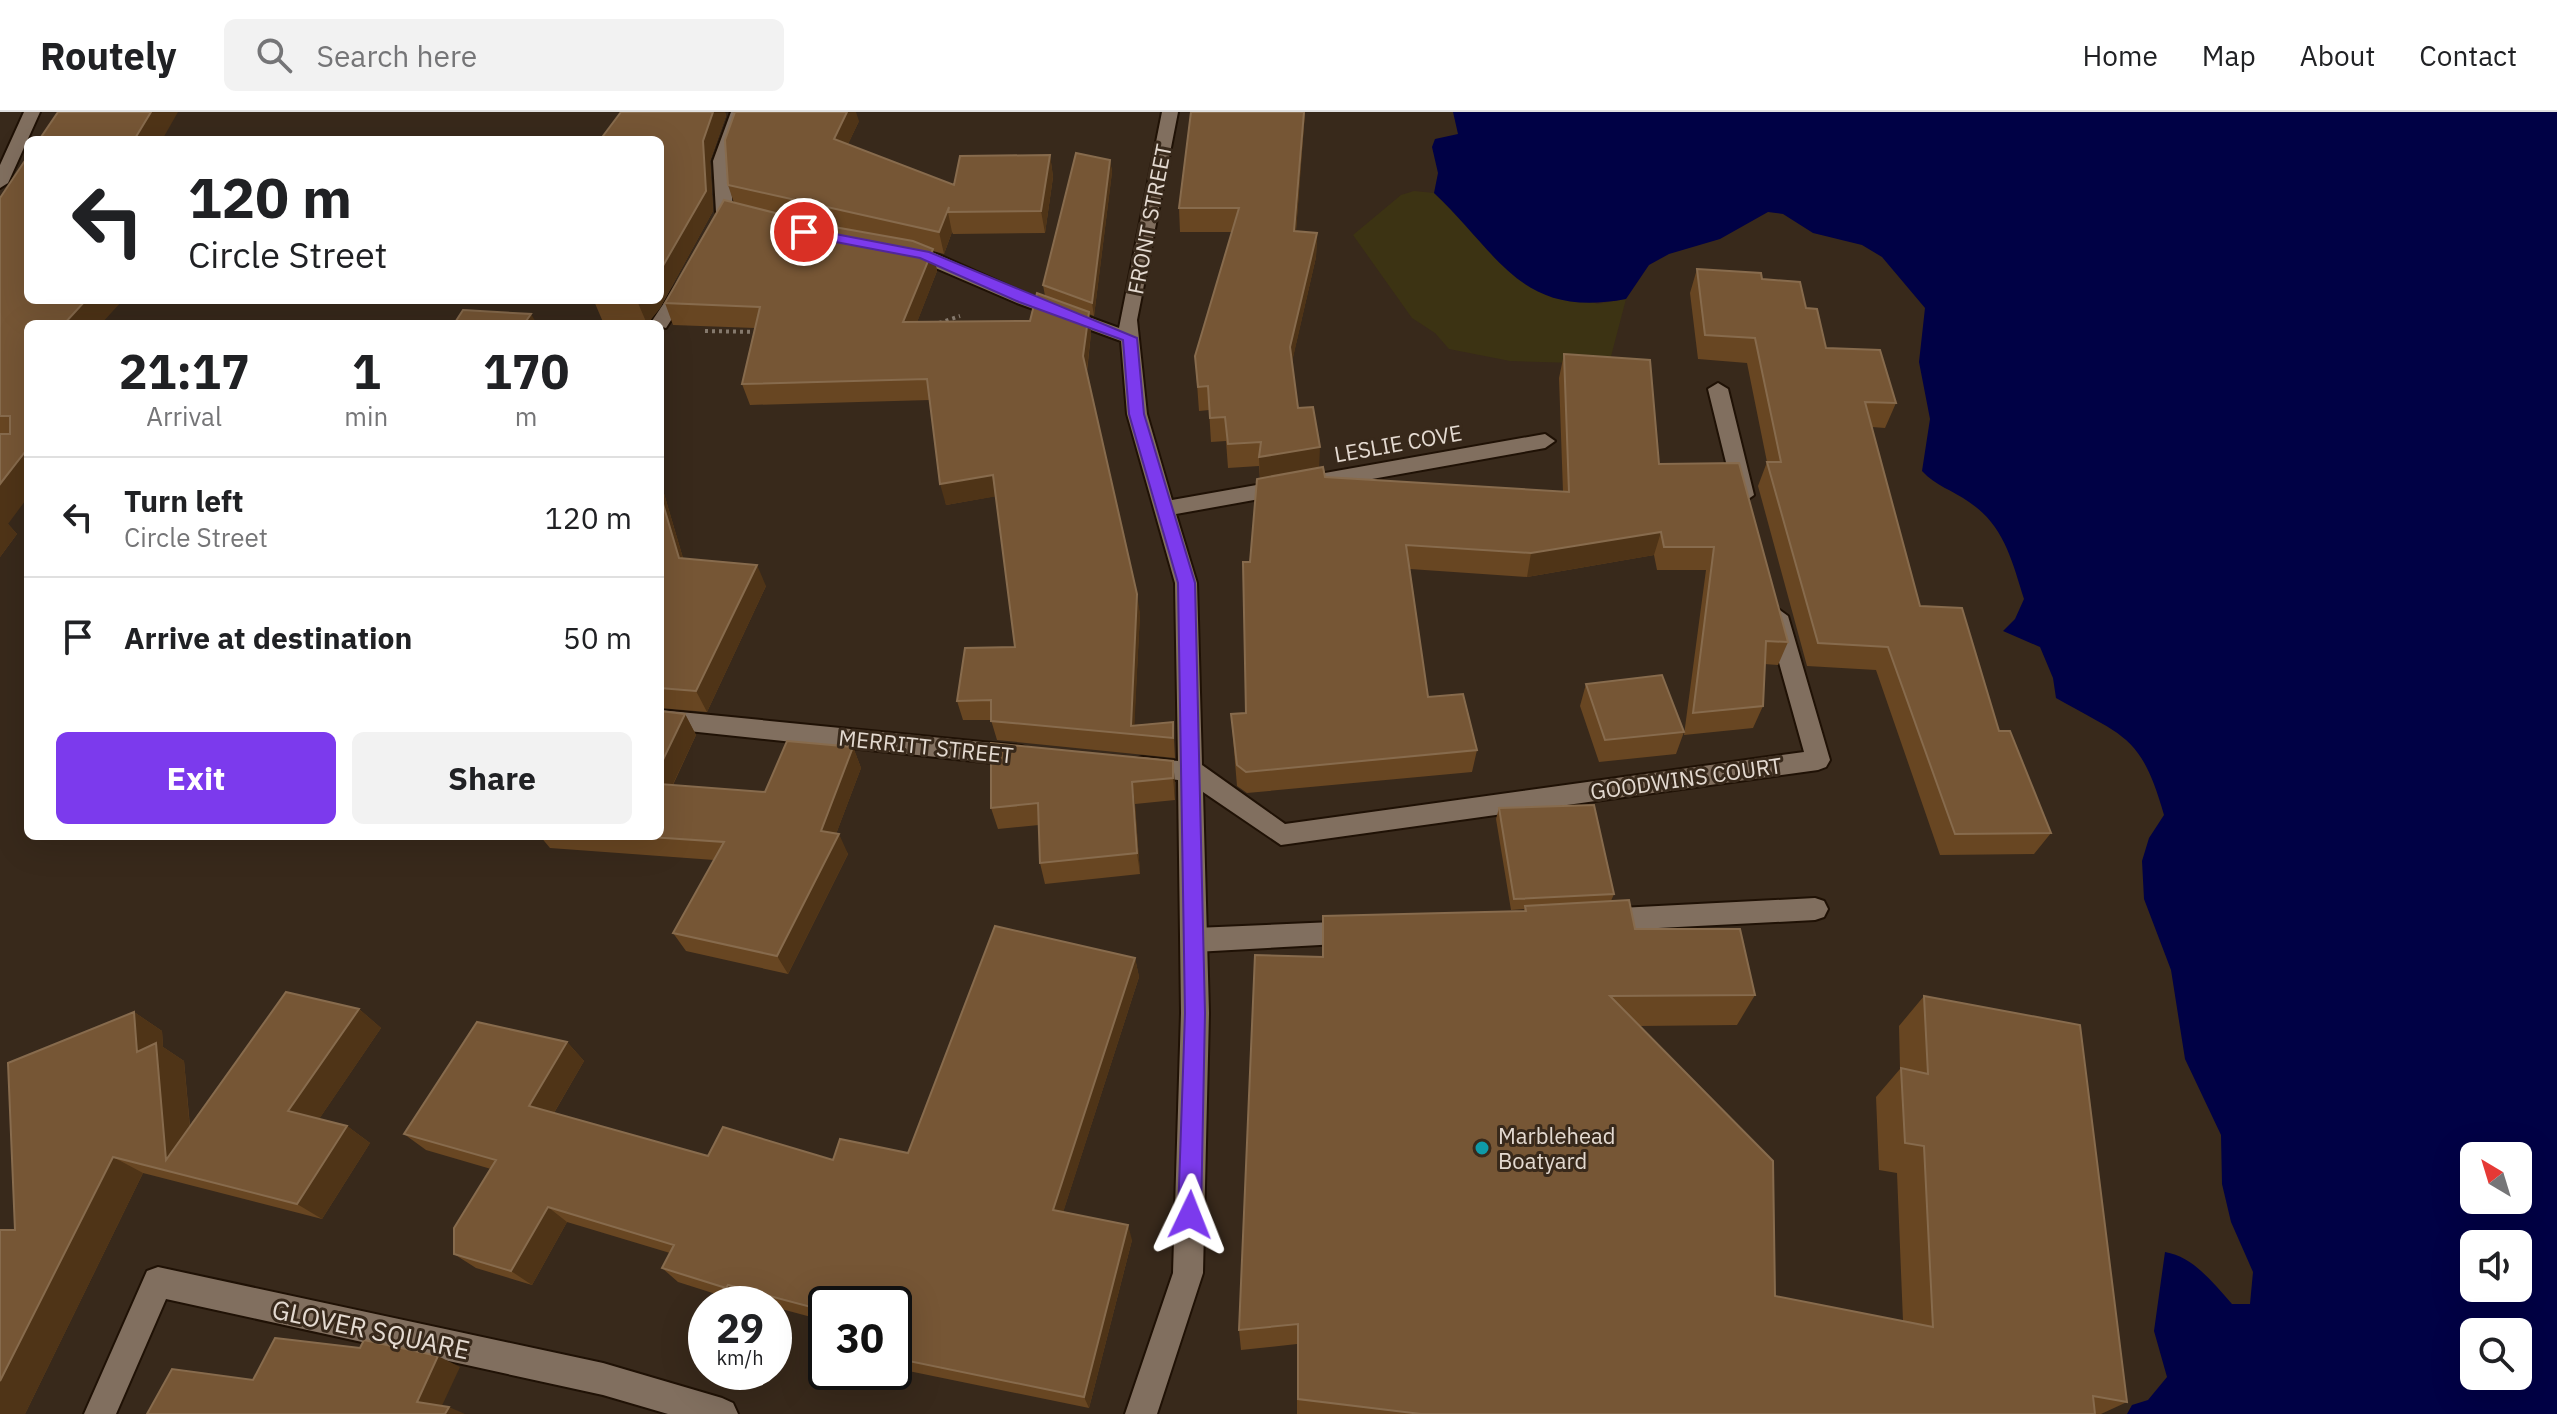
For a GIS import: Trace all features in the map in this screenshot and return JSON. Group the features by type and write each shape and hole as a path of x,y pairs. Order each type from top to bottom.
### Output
{"street":[{"path":"0,183 32,112"},
{"path":"739,112 721,161 722,219 755,220"},
{"name":"FRONT STREET","path":"1141,1414 1188,1273 1195,940 1186,583 1137,414 1128,320 1170,112"},
{"path":"890,249 924,255 1023,299 1130,338"},
{"path":"663,320 670,313 690,275"},
{"path":"1718,389 1750,518"},
{"name":"LESLIE COVE","path":"1164,509 1545,441"},
{"name":"GOODWINS COURT","path":"1193,772 1281,835 1818,760 1771,593"},
{"name":"MERRITT STREET","path":"664,719 1052,759"},
{"path":"1115,765 1193,772"},
{"path":"1577,921 1815,909"},
{"path":"1195,940 1386,930"},
{"name":"GLOVER SQUARE","path":"100,1414 158,1282 603,1379 722,1414"}],"path":[{"path":"926,327 1023,299"},
{"path":"703,331 762,333"}],"sand":[{"path":"1414,191 1434,193 1468,225 1488,251 1597,304 1626,299 1609,364 1510,361 1449,349 1435,333 1412,318 1353,235 1401,195"}],"shaded area":[{"path":"1453,112 2557,112 2557,1414 2127,1414 2132,1405 2148,1400 2167,1377 2154,1331 2165,1252 2194,1265 2232,1304 2250,1304 2253,1272 2231,1222 2222,1184 2221,1135 2185,1059 2171,970 2144,899 2142,861 2149,838 2164,815 2156,788 2138,753 2127,741 2056,698 2053,678 2040,647 2003,631 2015,619 2024,599 1999,533 1981,511 1922,471 1930,419 1919,362 1925,308 1882,257 1862,245 1813,233 1783,214 1768,212 1720,239 1669,254 1649,265 1626,299 1590,303 1561,300 1536,291 1515,277 1434,193 1438,173 1432,147 1435,139 1458,134"}],"building":[{"path":"58,112 151,112 136,136 42,136"},
{"path":"621,112 713,112 703,141 706,191 664,264 664,136 603,136"},
{"path":"735,112 847,112 834,139 954,185 960,156 1050,155 1041,211 948,212 949,207 939,232 728,185 725,140"},
{"path":"1191,112 1304,112 1294,231 1317,233 1290,347 1298,408 1313,407 1320,447 1259,457 1261,442 1228,444 1225,417 1210,418 1208,386 1198,387 1195,356 1239,208 1179,208"},
{"path":"1076,153 1110,160 1092,303 1043,285"},
{"path":"24,162 24,304 82,304 68,320 24,320 24,453 0,484 0,434 10,434 10,416 0,416 0,198"},
{"path":"724,200 823,225 913,241 933,249 903,322 1030,321 1037,293 1089,312 1083,356 1137,594 1131,726 1173,722 1173,738 991,721 991,700 957,701 965,648 1015,647 993,475 940,484 927,379 742,384 760,307 665,303"},
{"path":"1697,269 1761,273 1762,279 1800,282 1806,308 1817,309 1826,348 1880,350 1896,403 1865,402 1920,606 1962,608 1999,731 2010,731 2051,833 1955,834 1888,647 1818,643 1767,462 1781,462 1755,338 1705,335"},
{"path":"463,310 531,314 527,320 457,320"},
{"path":"1564,354 1650,360 1659,464 1739,463 1788,642 1766,641 1763,706 1693,713 1714,547 1664,547 1661,532 1531,553 1406,545 1428,697 1463,694 1477,750 1246,772 1237,765 1231,714 1246,713 1243,562 1250,562 1257,479 1323,467 1325,477 1569,492"},
{"path":"664,507 679,558 757,565 696,691 664,688"},
{"path":"1662,675 1684,732 1605,740 1586,684"},
{"path":"664,711 685,714 664,758"},
{"path":"787,741 853,747 821,831 839,834 777,956 673,933 724,842 664,838 664,784 765,792"},
{"path":"991,743 1173,761 1173,778 1132,782 1137,853 1040,863 1038,803 991,808"},
{"path":"1594,805 1614,894 1514,899 1499,808"},
{"name":"Marblehead Boatyard","path":"1629,900 1635,929 1740,929 1755,995 1610,996 1773,1161 1775,1296 1933,1327 1924,1146 1905,1143 1901,1068 1928,1074 1924,996 2080,1025 2127,1402 2093,1396 2095,1414 1421,1414 1298,1399 1298,1324 1239,1330 1255,955 1323,957 1323,916 1526,911 1525,906"},
{"path":"995,926 1135,958 1053,1210 1128,1225 1084,1397 912,1362 912,1286 808,1286 808,1306 792,1302 792,1286 720,1286 662,1268 674,1245 548,1207 511,1271 454,1254 454,1228 496,1160 404,1134 477,1022 567,1042 529,1106 708,1156 723,1127 833,1160 840,1139 908,1153"},
{"path":"286,992 359,1009 288,1111 347,1126 297,1204 113,1157 0,1381 0,1230 15,1230 8,1063 134,1012 137,1052 156,1043 166,1160"},
{"path":"275,1338 360,1348 364,1340 438,1356 417,1402 449,1407 445,1414 147,1414 172,1369 253,1380"}],"place":[{"name":"Marblehead Boatyard","path":"1482,1148"}],"route":[{"path":"804,232 924,255 1023,299 1130,338 1137,414 1186,583 1193,772 1195,1013 1190,1215"}]}
